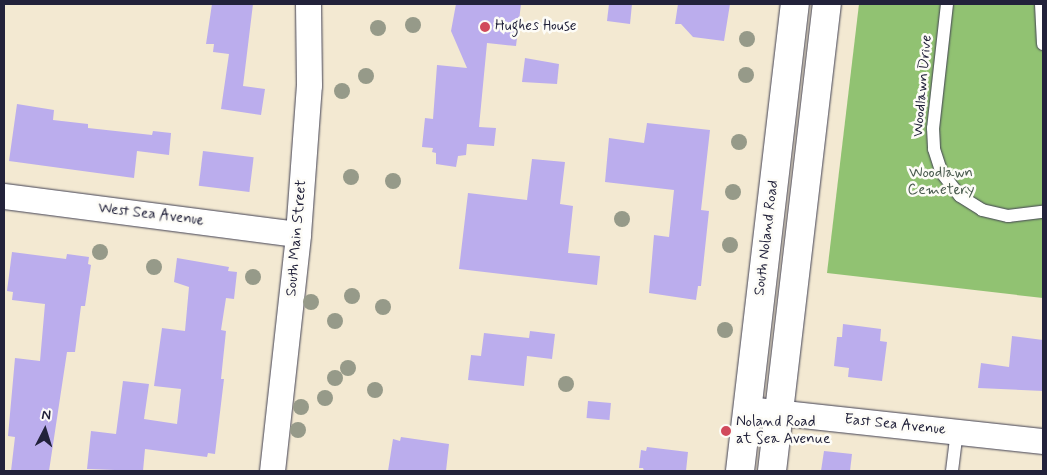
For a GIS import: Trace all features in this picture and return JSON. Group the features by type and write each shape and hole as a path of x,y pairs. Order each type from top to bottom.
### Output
{"main road":[{"name":"South Noland Road","path":"740,471 795,4"},
{"path":"772,471 827,4"}],"street":[{"name":"South Main Street","path":"272,471 298,234 310,85 308,4"},
{"name":"West Sea Avenue","path":"4,196 298,234"},
{"name":"East Sea Avenue","path":"748,409 1043,441"}],"lane":[{"name":"Woodlawn Drive","path":"947,4 933,128 934,149 942,173 960,196 982,210 1008,216 1043,212"},
{"path":"1041,4 1042,38"},
{"path":"952,471 957,431"}],"green space":[{"name":"Woodlawn Cemetery","path":"859,4 1043,4 1043,298 827,273"}],"building":[{"path":"212,4 253,4 243,86 265,89 261,115 221,109 229,54 213,52 214,44 206,44"},
{"path":"456,4 521,4 516,46 487,43 479,127 496,128 494,146 467,144 466,155 458,156 456,167 436,164 436,153 432,152 433,148 422,147 425,118 433,119 437,65 467,68 451,31"},
{"path":"609,4 632,4 630,24 607,21"},
{"path":"678,4 730,4 724,41 693,37 681,24 675,24"},
{"path":"525,58 559,64 557,84 522,82"},
{"path":"17,104 54,110 53,120 88,124 88,128 152,135 153,131 171,133 169,155 137,151 134,178 9,161"},
{"path":"647,123 710,130 701,210 709,211 701,286 698,286 696,300 649,293 654,235 669,237 674,190 605,182 609,138 644,143"},
{"path":"203,151 254,157 249,192 199,186"},
{"path":"532,159 565,162 560,204 573,206 568,253 600,256 597,285 459,269 468,193 527,200"},
{"path":"12,252 66,259 67,254 89,257 88,264 91,265 85,306 81,306 75,352 67,352 49,471 11,471 15,437 8,436 15,358 40,361 45,304 12,300 13,292 7,291"},
{"path":"177,258 229,267 228,271 237,272 234,299 226,298 221,330 226,331 221,379 224,379 215,454 208,453 207,457 145,449 143,471 87,469 91,431 116,434 123,381 149,384 144,419 177,424 181,389 154,386 162,328 185,331 189,287 174,282"},
{"path":"843,324 881,329 880,341 887,342 882,381 848,377 849,368 834,366 837,337 842,337"},
{"path":"530,331 555,334 552,359 527,356 524,386 468,380 471,355 481,356 484,333 529,338"},
{"path":"1012,336 1043,340 1043,391 978,388 981,363 1009,367"},
{"path":"588,401 611,403 609,420 587,418"},
{"path":"401,437 449,444 446,471 388,471 393,439 400,441"},
{"path":"647,447 688,452 686,471 644,471 643,468 639,468 641,450 646,451"},
{"path":"824,451 852,454 850,471 821,471"}],"place":[{"name":"Hughes House","path":"485,27"},
{"name":"Noland Road at Sea Avenue","path":"726,431"}]}
